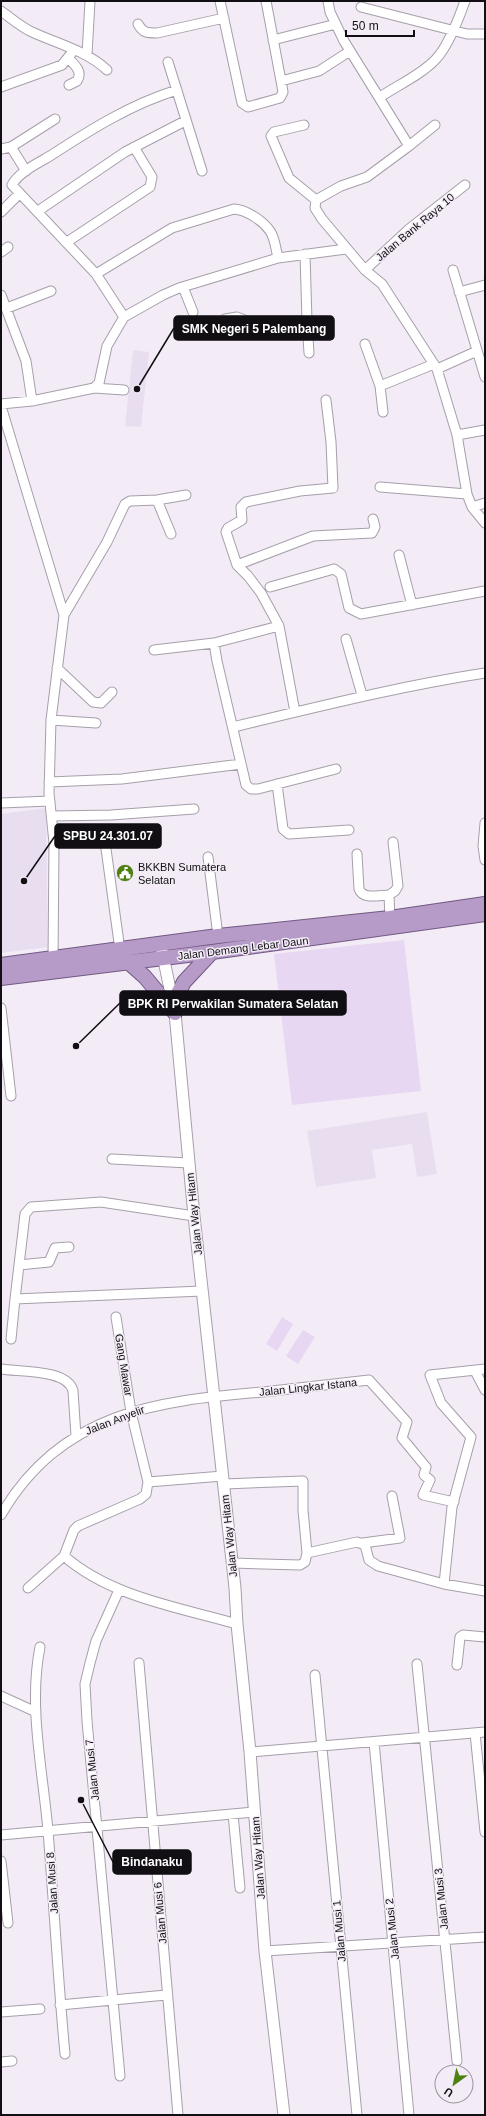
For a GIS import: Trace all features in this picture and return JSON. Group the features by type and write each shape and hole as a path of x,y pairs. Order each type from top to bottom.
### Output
{"highway":[{"name":"Jalan Demang Lebar Daun","path":"123,956 160,943 390,918 485,904"},
{"name":"Jalan Demang Lebar Daun","path":"1,978 53,965 123,956 163,958 411,926 485,914"},
{"path":"123,956 174,1008 184,982 212,952"},
{"name":"Jalan Demang Lebar Daun","path":"1,964 53,965"}],"street":[{"path":"87,55 90,1"},
{"path":"220,1 243,106 248,107 280,98 283,92 266,1"},
{"path":"328,1 330,12 350,51 380,97 409,146"},
{"path":"380,97 436,59 452,30 465,1"},
{"path":"361,7 467,34 485,34"},
{"path":"1,11 30,32 87,55 97,60 107,70"},
{"path":"138,24 142,31 146,33 157,33 224,18"},
{"path":"274,40 336,24"},
{"path":"1,87 62,65 69,59 74,50"},
{"path":"282,81 319,71 350,51"},
{"path":"69,59 78,69 80,76 77,81 69,85"},
{"path":"168,62 185,121 202,171"},
{"path":"124,317 96,274 38,211 12,187 13,183 26,171 104,121 162,95 177,90"},
{"path":"1,149 11,147 55,119"},
{"path":"38,211 134,147 185,121"},
{"path":"304,125 274,132 271,136 289,178 316,200"},
{"path":"316,200 340,186 367,177 435,125"},
{"path":"11,147 26,171"},
{"path":"67,242 150,187 152,177 134,147"},
{"name":"Jalan Bank Raya 10","path":"365,270 409,229 465,185"},
{"path":"1,212 19,194"},
{"path":"316,200 316,208 322,219 365,270 382,284 436,367 457,435 467,494 472,507 485,522"},
{"path":"96,274 172,228 234,210 242,210 249,214 271,232 278,258"},
{"path":"94,388 99,383 107,346 124,317 164,295 183,287 278,258 346,249"},
{"path":"305,254 309,353"},
{"path":"453,270 485,377"},
{"path":"459,292 485,285"},
{"path":"183,287 193,312"},
{"path":"7,308 51,291"},
{"path":"1,295 26,361 32,401"},
{"path":"225,319 237,318 247,321 307,321"},
{"path":"365,344 380,386 383,412"},
{"path":"380,386 477,351"},
{"path":"64,615 1,405 32,401 94,388 124,390"},
{"path":"295,712 279,626 261,593 248,576 236,564 226,532 228,528 242,520 241,507 244,503 293,492 333,488 331,442 326,400"},
{"path":"457,435 485,430"},
{"path":"380,487 467,494"},
{"path":"53,965 54,844 49,782 51,720 64,615 107,542 125,504 130,501 157,500 186,495"},
{"path":"157,500 171,534"},
{"path":"472,507 485,503"},
{"path":"236,564 312,536 372,532 375,527 374,520"},
{"path":"399,555 412,605"},
{"path":"270,588 334,569 341,574 349,608 354,613 361,614 485,590"},
{"path":"154,650 214,643 279,626"},
{"path":"346,639 362,695"},
{"path":"214,643 216,661 246,785 251,789 258,789 336,770"},
{"path":"57,668 93,702 101,703 112,692"},
{"path":"233,727 362,695 425,682 485,673"},
{"path":"51,720 96,723"},
{"path":"49,782 122,779 241,764"},
{"path":"277,784 283,829 289,834 349,830"},
{"path":"1,803 50,801"},
{"path":"52,816 111,815 194,809"},
{"path":"485,823 483,846 485,860"},
{"path":"357,854 359,889 361,893 366,896 389,895 398,886 393,842"},
{"path":"106,848 123,956"},
{"path":"208,858 218,936"},
{"path":"389,895 390,918"},
{"name":"Jalan Way Hitam","path":"160,943 174,1008 194,1216 215,1396 232,1563 250,1752 265,1951 284,2115"},
{"path":"1,1008 11,1096"},
{"path":"112,1159 189,1163"},
{"path":"11,1339 25,1214 31,1207 101,1202 194,1216"},
{"path":"19,1265 49,1262 55,1248 69,1247"},
{"path":"15,1300 202,1291"},
{"name":"Gang Mawar","path":"116,1317 131,1412 148,1482"},
{"path":"1,1369 52,1374 68,1381 72,1385 73,1391 76,1436"},
{"path":"444,1584 455,1499 471,1437 441,1404 430,1375 485,1369"},
{"path":"475,1371 485,1390"},
{"name":"Jalan Lingkar Istana","path":"215,1396 369,1380 407,1422 402,1438 426,1467 424,1475 430,1480 424,1496 455,1499"},
{"name":"Jalan Anyelir","path":"1,1515 34,1469 76,1436 95,1426 131,1412 159,1404 215,1396"},
{"path":"28,1588 64,1556 74,1530 78,1526 143,1498 147,1492 148,1482 223,1480 303,1481 303,1510 307,1553 305,1562 300,1565 232,1563"},
{"path":"307,1553 357,1542 363,1543 400,1538 392,1496"},
{"path":"363,1543 367,1546 370,1560 374,1564 444,1584 485,1591"},
{"path":"64,1556 91,1576 119,1590 237,1624"},
{"name":"Jalan Musi 7","path":"119,1590 96,1641 85,1684 86,1720 120,2076"},
{"path":"457,1665 459,1639 462,1636 485,1637"},
{"name":"Jalan Musi 8","path":"40,1647 36,1666 36,1712 48,1831 60,2005 65,2054"},
{"name":"Jalan Musi 6","path":"139,1662 166,1995 178,2115"},
{"name":"Jalan Musi 3","path":"417,1664 457,2061"},
{"name":"Jalan Musi 1","path":"315,1675 357,2115"},
{"path":"1,1706 3,1697 36,1712"},
{"path":"250,1752 485,1732"},
{"path":"475,1733 485,1832"},
{"name":"Jalan Musi 2","path":"374,1742 409,2115"},
{"path":"1,1835 97,1825 152,1822 254,1812"},
{"path":"233,1814 240,1888"},
{"path":"1,1861 8,1923"},
{"path":"265,1951 485,1937"},
{"path":"60,2005 166,1995"},
{"path":"1,2012 40,2009"},
{"path":"1,2062 12,2061"}],"shaded area":[{"path":"133,350 149,352 141,427 125,426"},
{"path":"46,808 48,947 1,953 1,814"},
{"path":"404,940 421,1091 292,1105 274,954"},
{"path":"427,1112 437,1174 417,1177 412,1144 372,1150 376,1178 316,1187 307,1131"},
{"path":"282,1317 293,1324 277,1351 266,1344"},
{"path":"303,1330 315,1337 298,1364 286,1356"}],"place":[{"name":"SMK Negeri 5 Palembang","path":"137,389"},
{"name":"BKKBN Sumatera Selatan","path":"125,873"},
{"name":"SPBU 24.301.07","path":"24,881"},
{"name":"BPK RI Perwakilan Sumatera Selatan","path":"76,1046"},
{"name":"Bindanaku","path":"81,1800"}]}
